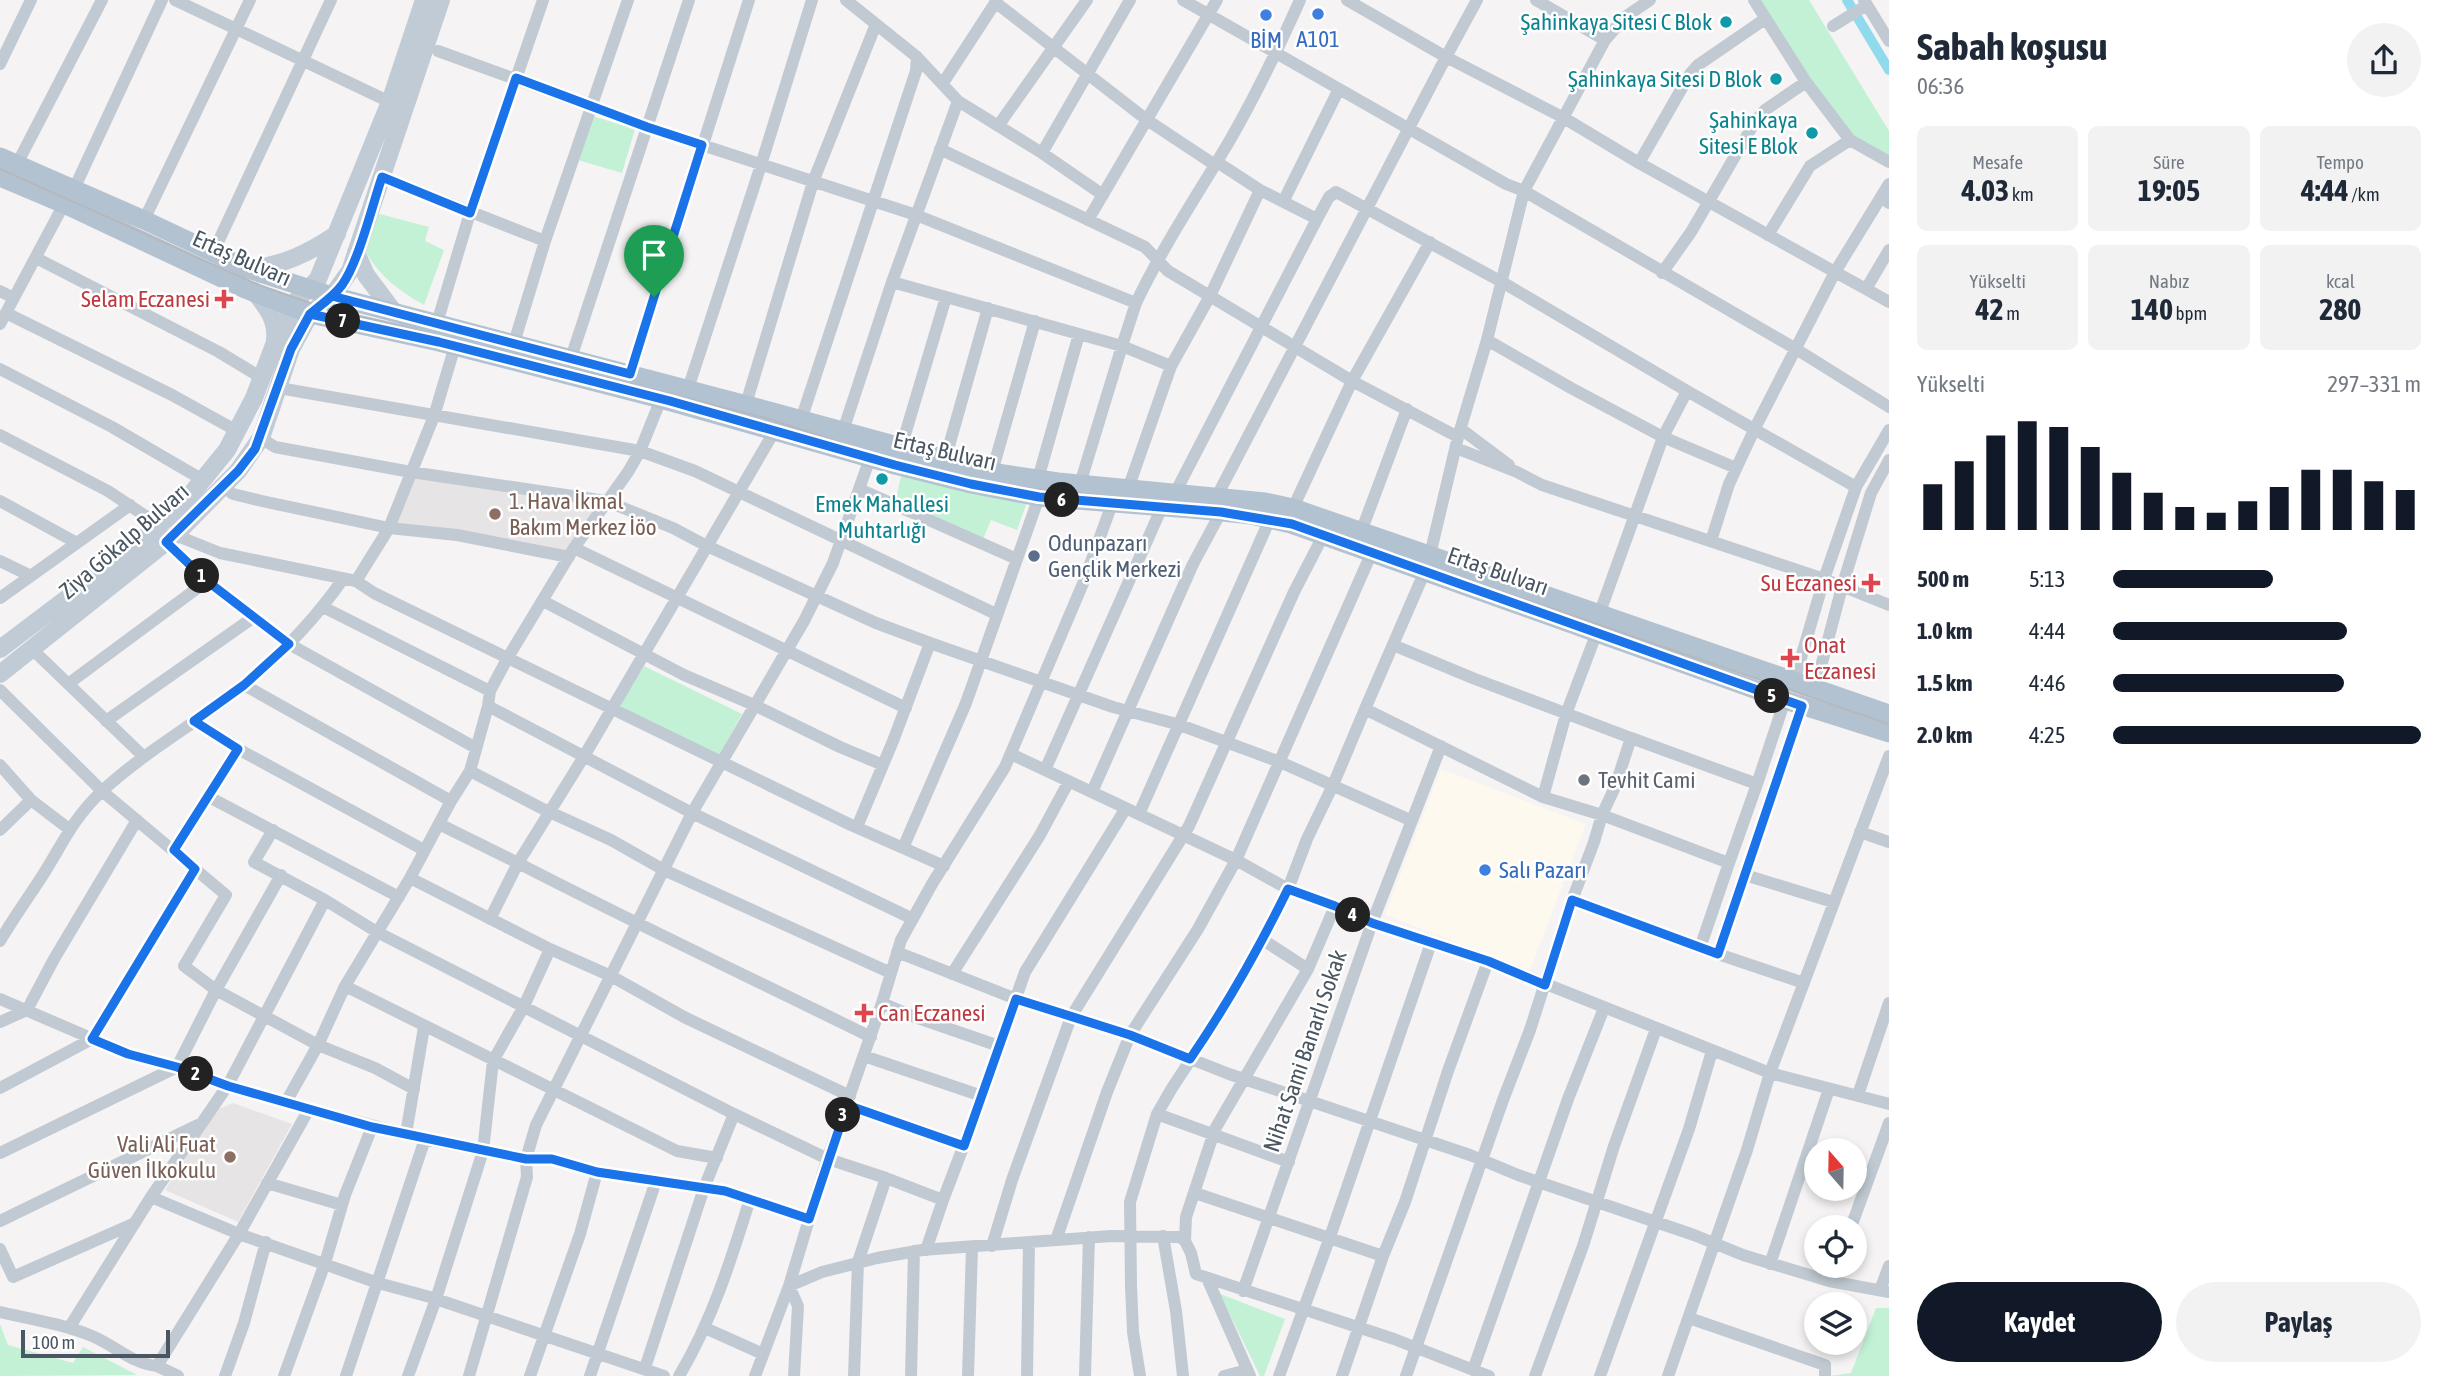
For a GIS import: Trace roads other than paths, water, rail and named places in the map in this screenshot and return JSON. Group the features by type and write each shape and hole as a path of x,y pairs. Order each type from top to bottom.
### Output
{"main road":[{"path":"301,311 310,288 318,279 390,102 424,0"},
{"path":"301,311 332,296 350,271 441,0"},
{"name":"Ertaş Bulvarı","path":"8,160 67,201 144,219 247,269 332,296 746,404 992,472 1038,488 1112,504 1168,500 1219,504 1265,502 1293,508 1361,532 1427,563 1598,623 1794,682 1889,714"},
{"name":"Ertaş Bulvarı","path":"0,177 67,201 301,311 455,346 661,399 971,484 1038,488 1080,484 1128,489 1168,500"},
{"path":"247,269 265,268 286,262 312,251 337,234"},
{"path":"356,251 366,275 393,311"},
{"path":"254,291 268,309 283,347 316,326 339,320"},
{"name":"Ziya Gökalp Bulvarı","path":"0,649 118,560 183,504 227,450 262,378 283,347 301,311"},
{"name":"Ziya Gökalp Bulvarı","path":"0,674 171,539 238,471 261,438 279,388 283,347"},
{"name":"Ertaş Bulvarı","path":"1219,504 1324,534 1372,552 1427,563"},
{"name":"Ertaş Bulvarı","path":"1598,623 1793,703 1889,733"}],"street":[{"path":"0,64 31,0"},
{"path":"8,160 102,0"},
{"path":"162,0 67,201 3,318 172,395 237,431"},
{"path":"175,0 390,102"},
{"path":"144,219 250,0"},
{"path":"213,253 331,0"},
{"path":"437,323 470,213 543,0"},
{"path":"514,343 545,241 628,0"},
{"path":"571,358 689,0"},
{"path":"630,374 749,0"},
{"path":"688,389 812,0"},
{"path":"846,0 917,57 958,101 1042,153 1102,195"},
{"path":"998,126 1087,0"},
{"path":"1042,153 1130,0"},
{"path":"1183,0 1506,184 1524,191 1796,349 1889,407"},
{"path":"1088,220 1217,0"},
{"path":"1080,484 1136,303 1156,260 1216,163 1276,53 1300,0"},
{"path":"1347,0 1446,57 1564,118 1639,163 1889,302"},
{"path":"1093,792 1219,504 1294,347 1477,0"},
{"path":"1535,0 1605,40"},
{"path":"1140,1376 1133,1332 1130,1202 1157,1114 1218,1018 1263,940 1288,889 1307,839 1333,785 1427,563 1524,191 1605,40 1625,17 1650,0"},
{"path":"1754,0 1806,82 1850,140 1889,162"},
{"path":"943,83 996,1 1147,120 1260,190 1317,219"},
{"path":"1833,26 1866,2 1889,41"},
{"path":"1639,163 1698,65 1765,19"},
{"path":"746,404 813,182 876,24"},
{"path":"439,51 647,127 916,215 1136,303"},
{"path":"801,420 916,71 917,57"},
{"path":"1662,273 1691,232 1756,120 1765,110 1806,82"},
{"path":"1283,200 1339,89"},
{"path":"844,431 892,282 958,101"},
{"path":"1768,235 1810,166 1850,140"},
{"path":"940,149 1144,247 1168,271 1294,347 1542,485 1824,579 1889,605"},
{"path":"382,177 545,241"},
{"path":"1711,541 1729,484 1755,428 1835,272 1885,200 1889,184"},
{"path":"0,187 67,201"},
{"path":"1128,489 1171,366 1210,296 1260,190"},
{"path":"1045,770 1168,500 1329,197 1336,192 1502,282 1856,487"},
{"path":"1293,508 1352,381 1430,242"},
{"path":"1866,289 1889,250"},
{"path":"36,258 219,352 262,378"},
{"path":"892,282 1122,346 1171,366"},
{"path":"0,291 14,298"},
{"path":"901,447 946,296"},
{"path":"945,460 988,308"},
{"path":"992,472 1035,321"},
{"path":"903,848 957,726 1017,559 1079,334"},
{"path":"1487,340 1663,437 1736,468"},
{"path":"0,941 74,820 102,791 144,757 244,685 289,644 349,580 388,527 434,416 455,346"},
{"path":"0,369 112,427 203,480"},
{"path":"279,388 640,451 695,471 996,614"},
{"path":"1543,797 1566,714 1634,515 1663,437 1687,391"},
{"path":"286,1102 318,1045 345,986 470,771 490,691 507,659 572,552 640,451 661,399"},
{"path":"1361,532 1407,409"},
{"path":"1794,682 1824,579 1856,487 1889,430"},
{"path":"490,919 518,863 583,758 774,432"},
{"path":"0,435 108,491 159,525 207,581 289,644 476,748"},
{"path":"261,438 275,447 411,472 606,501 673,528 706,546 876,623 1127,711 1180,725 1280,762 1410,820"},
{"path":"1458,438 1517,472"},
{"path":"469,1376 527,1177 526,1159 536,1125 692,813 786,651 833,563 870,458"},
{"path":"1815,689 1871,493 1889,460"},
{"path":"222,486 233,494 388,527 572,552 906,708"},
{"path":"859,489 1017,559"},
{"path":"0,501 76,543"},
{"path":"755,1376 789,1286 828,1159 883,1003 897,952 912,919 1005,767 1084,581 1112,504"},
{"path":"0,598 130,505"},
{"path":"1139,814 1270,519"},
{"path":"992,1246 1012,1180 1071,1017 1184,835 1294,592 1324,534"},
{"path":"171,539 220,553 349,580 507,659 944,866"},
{"path":"1056,1240 1107,1092 1130,1035 1198,929 1236,860 1372,552"},
{"path":"0,561 31,576"},
{"path":"68,684 207,581"},
{"path":"543,601 684,675 883,765"},
{"path":"323,607 490,691"},
{"path":"106,720 254,617"},
{"path":"857,827 930,643"},
{"path":"1393,645 1566,714 1757,784"},
{"path":"33,650 144,757"},
{"path":"244,685 451,801"},
{"path":"0,690 102,791 226,895 184,966 216,990 318,1045 375,1068 414,1089"},
{"path":"1700,948 1757,784 1793,703"},
{"path":"1718,954 1745,875 1793,703"},
{"path":"488,706 692,813 912,919"},
{"path":"1365,709 1543,797 1602,815 1729,863"},
{"path":"194,721 238,749 424,850"},
{"path":"1406,1376 1631,738"},
{"name":"Nihat Sami Banarlı Sokak","path":"1243,1292 1372,923 1441,746"},
{"path":"174,850 238,749"},
{"path":"1011,754 1236,860 1288,889 1372,923 1488,961 1770,1073 1889,1104"},
{"path":"1668,1376 1715,1243 1770,1073 1889,756"},
{"path":"0,765 32,800 69,829"},
{"path":"470,771 549,812 611,840 664,870 891,973"},
{"path":"952,974 1040,835 1069,781"},
{"path":"209,797 399,897"},
{"path":"0,830 32,800"},
{"path":"911,1376 920,1251 964,1146 1025,972 1126,808"},
{"path":"0,1022 27,1010 54,959 137,820"},
{"path":"439,824 871,1037"},
{"path":"273,830 254,862 377,932 828,1159 943,1200"},
{"path":"1860,832 1889,842"},
{"path":"0,1088 92,1039 195,869"},
{"path":"0,1153 177,1067 216,990 281,875"},
{"path":"1745,875 1833,902"},
{"path":"410,877 550,950 611,976 684,1017 848,1101 964,1146"},
{"path":"69,1328 151,1197 228,1086 325,900"},
{"path":"1572,900 1804,984"},
{"path":"1185,1241 1186,1217 1213,1135 1227,1106 1308,969 1335,906"},
{"path":"1263,940 1308,969"},
{"path":"1279,1376 1431,943"},
{"path":"408,1376 436,1299 483,1151 493,1061 524,1006 550,950"},
{"path":"897,952 1016,999 1130,1035 1243,1079 1426,1140 1770,1264 1829,1282 1884,1291 1889,1266"},
{"path":"1342,1376 1488,961"},
{"path":"345,986 677,1151 717,1158"},
{"path":"0,999 128,1054 372,1127 526,1159 552,1159 597,1172 725,1191 809,1219"},
{"path":"883,1003 912,1016 999,1046"},
{"path":"1858,1095 1889,1003"},
{"path":"1473,1370 1604,1008"},
{"path":"406,1134 424,1027"},
{"path":"1535,1376 1583,1246 1596,1200 1656,1029"},
{"path":"1600,1376 1689,1129 1712,1051"},
{"path":"864,1056 982,1096"},
{"path":"1770,1264 1829,1089"},
{"path":"157,1366 239,1234 309,1109"},
{"path":"645,1368 704,1188 734,1114"},
{"path":"1157,1114 1289,1162"},
{"path":"1855,1215 1889,1123"},
{"path":"0,1221 200,1124"},
{"path":"284,1376 325,1263 342,1205 372,1127"},
{"path":"346,1376 425,1139"},
{"path":"530,1376 580,1234 597,1172"},
{"path":"854,1376 858,1262 886,1178"},
{"path":"590,1376 656,1181"},
{"path":"267,1183 342,1205"},
{"path":"1195,1193 1383,1256"},
{"path":"151,1197 239,1234 378,1283 436,1299 664,1376"},
{"path":"679,1376 705,1328 750,1199"},
{"path":"0,1249 13,1277 135,1223"},
{"path":"1163,1236 1176,1311 1183,1376"},
{"path":"1085,1376 1089,1237"},
{"path":"789,1286 822,1272 858,1262 920,1251 1089,1237 1180,1237 1191,1253 1196,1274 1243,1292 1359,1327 1489,1376"},
{"path":"225,1376 244,1323 266,1242"},
{"path":"1027,1376 1029,1242"},
{"path":"968,1376 972,1248"},
{"path":"1207,1278 1249,1373 1224,1376"},
{"path":"1829,1282 1831,1278"},
{"path":"789,1286 798,1306 794,1376"},
{"path":"0,1312 93,1336 147,1365 157,1366 178,1376"},
{"path":"1689,1318 1825,1365 1825,1376"},
{"path":"705,1328 763,1354"}],"waterway":[{"path":"1847,0 1889,70"}],"tram line":[{"path":"0,169 259,285 319,306 766,418 872,453 979,480 1034,489 1246,510 1290,519 1889,724"}],"place":[{"name":"A101","path":"1318,14"},
{"name":"BİM","path":"1266,15"},
{"name":"Şahinkaya Sitesi C Blok","path":"1726,22"},
{"name":"Şahinkaya Sitesi D Blok","path":"1776,79"},
{"name":"Şahinkaya Sitesi E Blok","path":"1812,133"},
{"name":"Selam Eczanesi","path":"224,299"},
{"name":"Emek Mahallesi Muhtarlığı","path":"882,479"},
{"name":"1. Hava İkmal Bakım Merkez İöo","path":"495,514"},
{"name":"Odunpazarı Gençlik Merkezi","path":"1034,556"},
{"name":"Su Eczanesi","path":"1871,583"},
{"name":"Onat Eczanesi","path":"1790,658"},
{"name":"Tevhit Cami","path":"1584,780"},
{"name":"Salı Pazarı","path":"1485,870"},
{"name":"Can Eczanesi","path":"864,1013"},
{"name":"Vali Ali Fuat Güven İlkokulu","path":"230,1157"}]}
